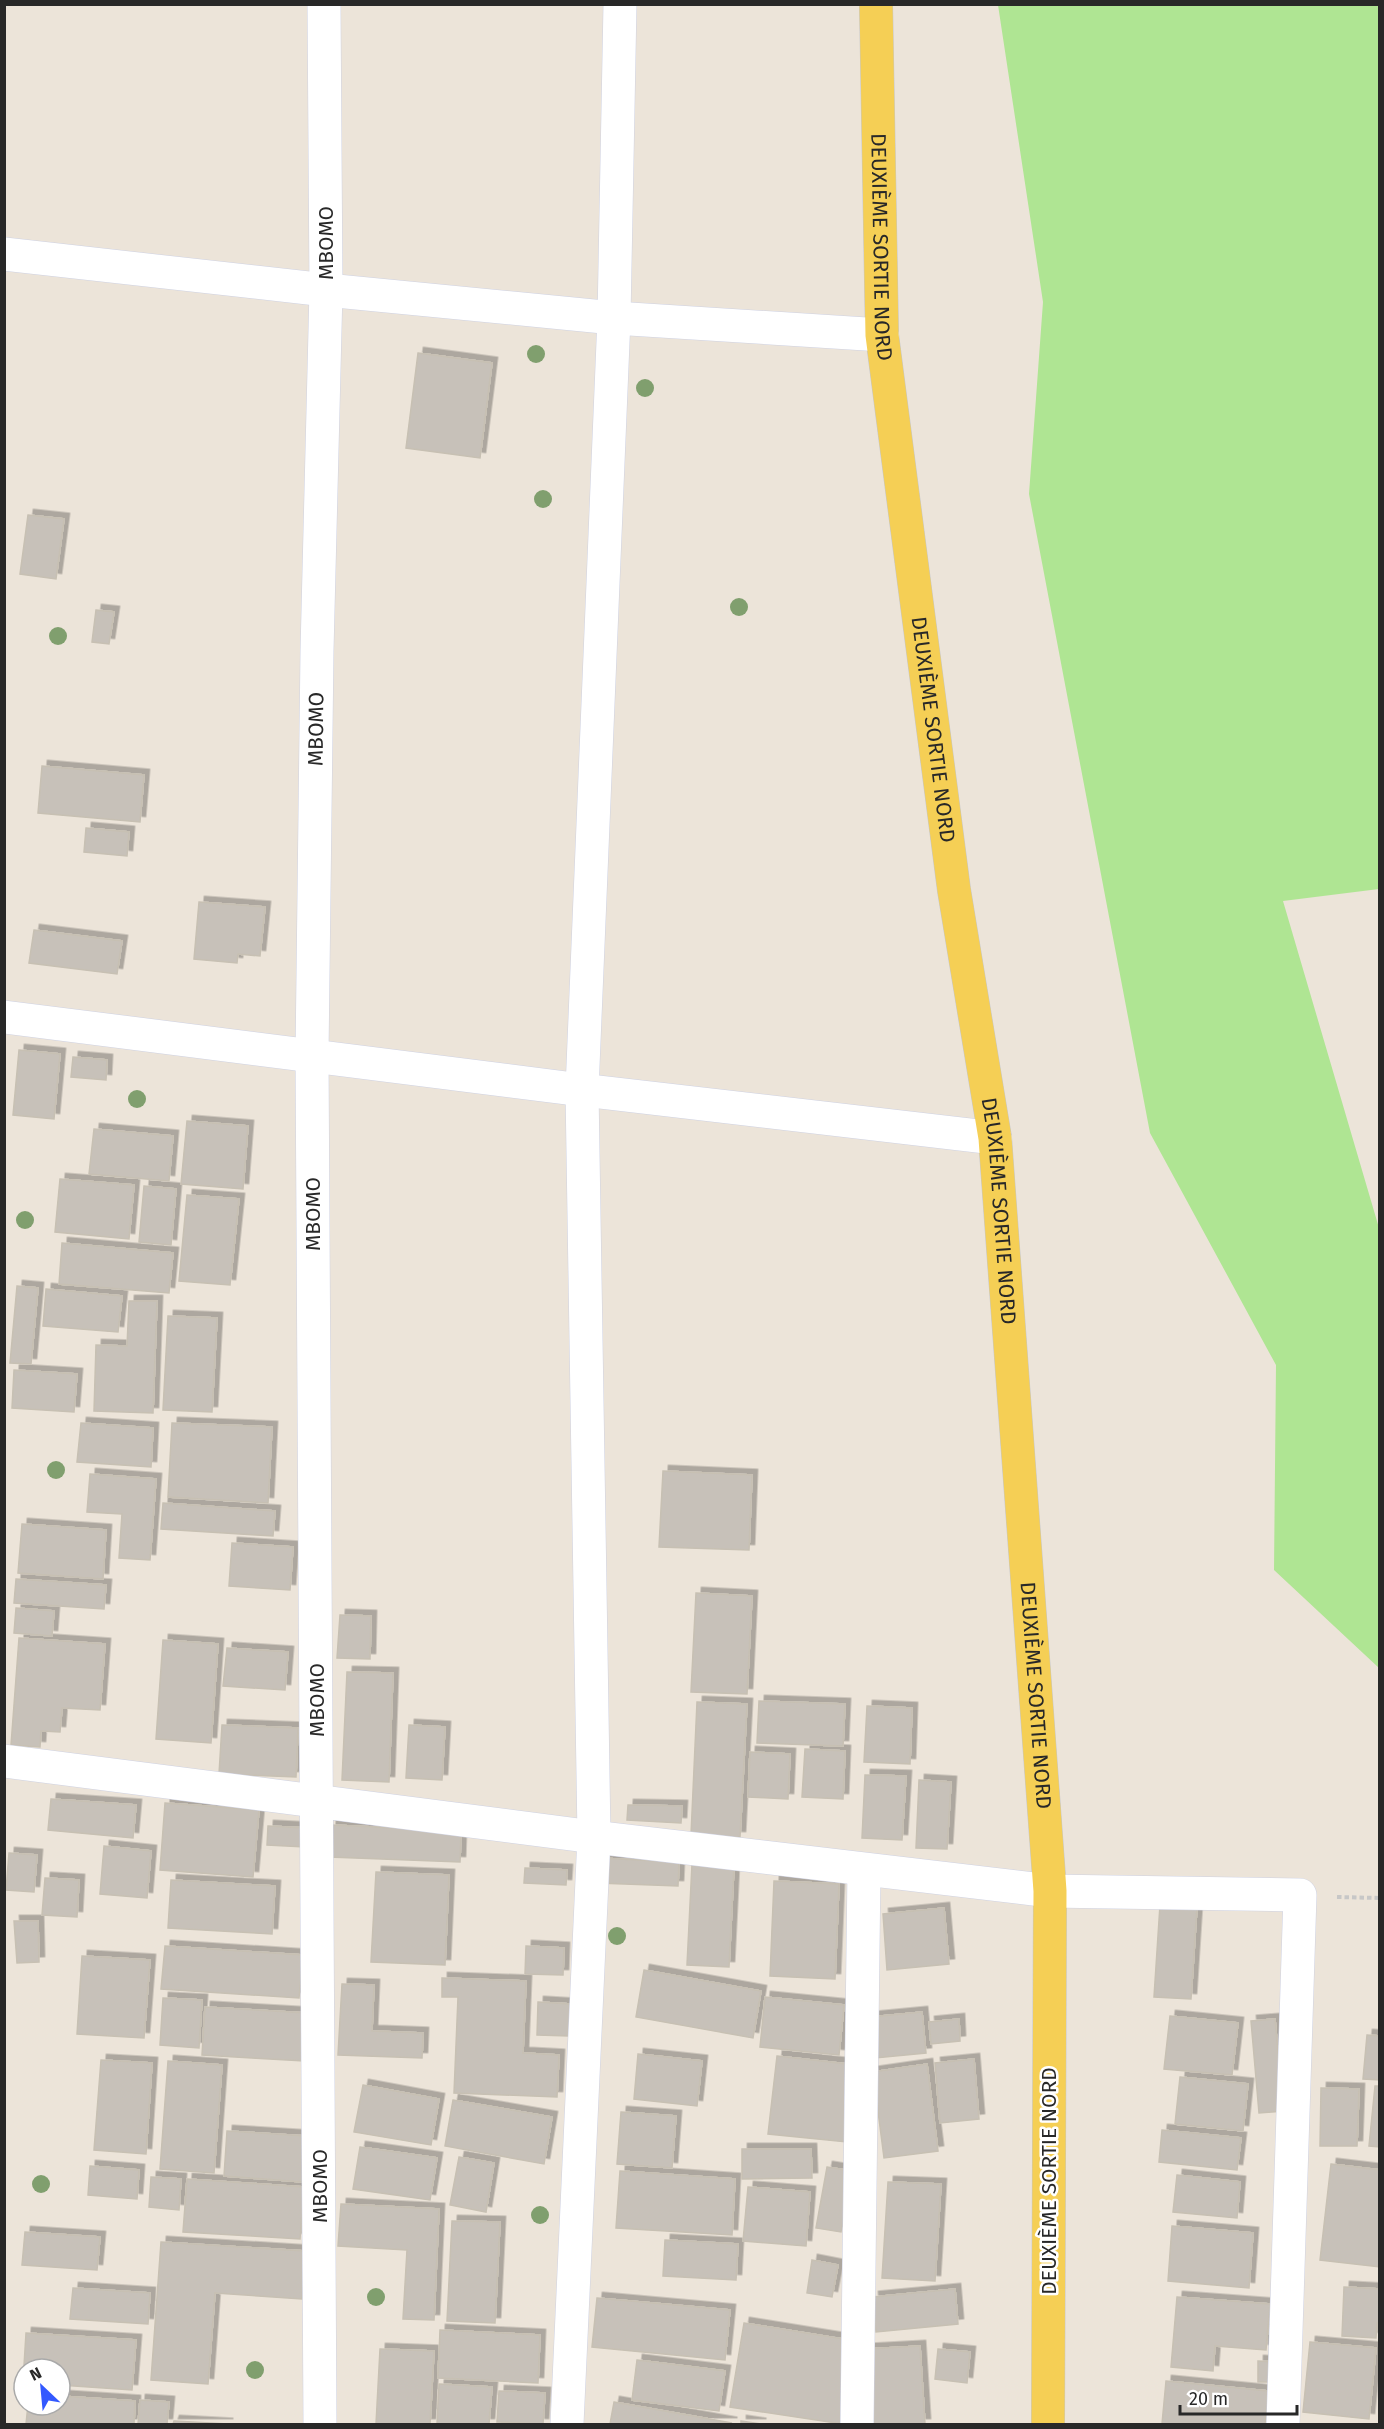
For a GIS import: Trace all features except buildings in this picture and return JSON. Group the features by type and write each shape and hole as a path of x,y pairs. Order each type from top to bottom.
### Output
{"main road":[{"name":"DEUXIÈME SORTIE NORD","path":"876,4 882,335 954,890 994,1138 1050,1891 1048,2424"}],"street":[{"name":"MBOMO","path":"320,2424 312,1055 317,651 326,290 324,4"},
{"path":"567,2424 594,1837 582,1090 614,318 620,4"},
{"path":"4,254 326,290 614,318 882,335"},
{"path":"4,1017 582,1090 994,1138"},
{"path":"4,1761 318,1799 594,1837 1050,1891 1300,1895 1283,2424"},
{"path":"857,2424 864,1870"}],"path":[{"path":"1300,1895 1380,1898"}],"green space":[{"path":"998,5 1379,5 1379,889 1283,901 1379,1228 1379,1668 1274,1570 1276,1365 1150,1133 1029,494 1043,302"}]}
